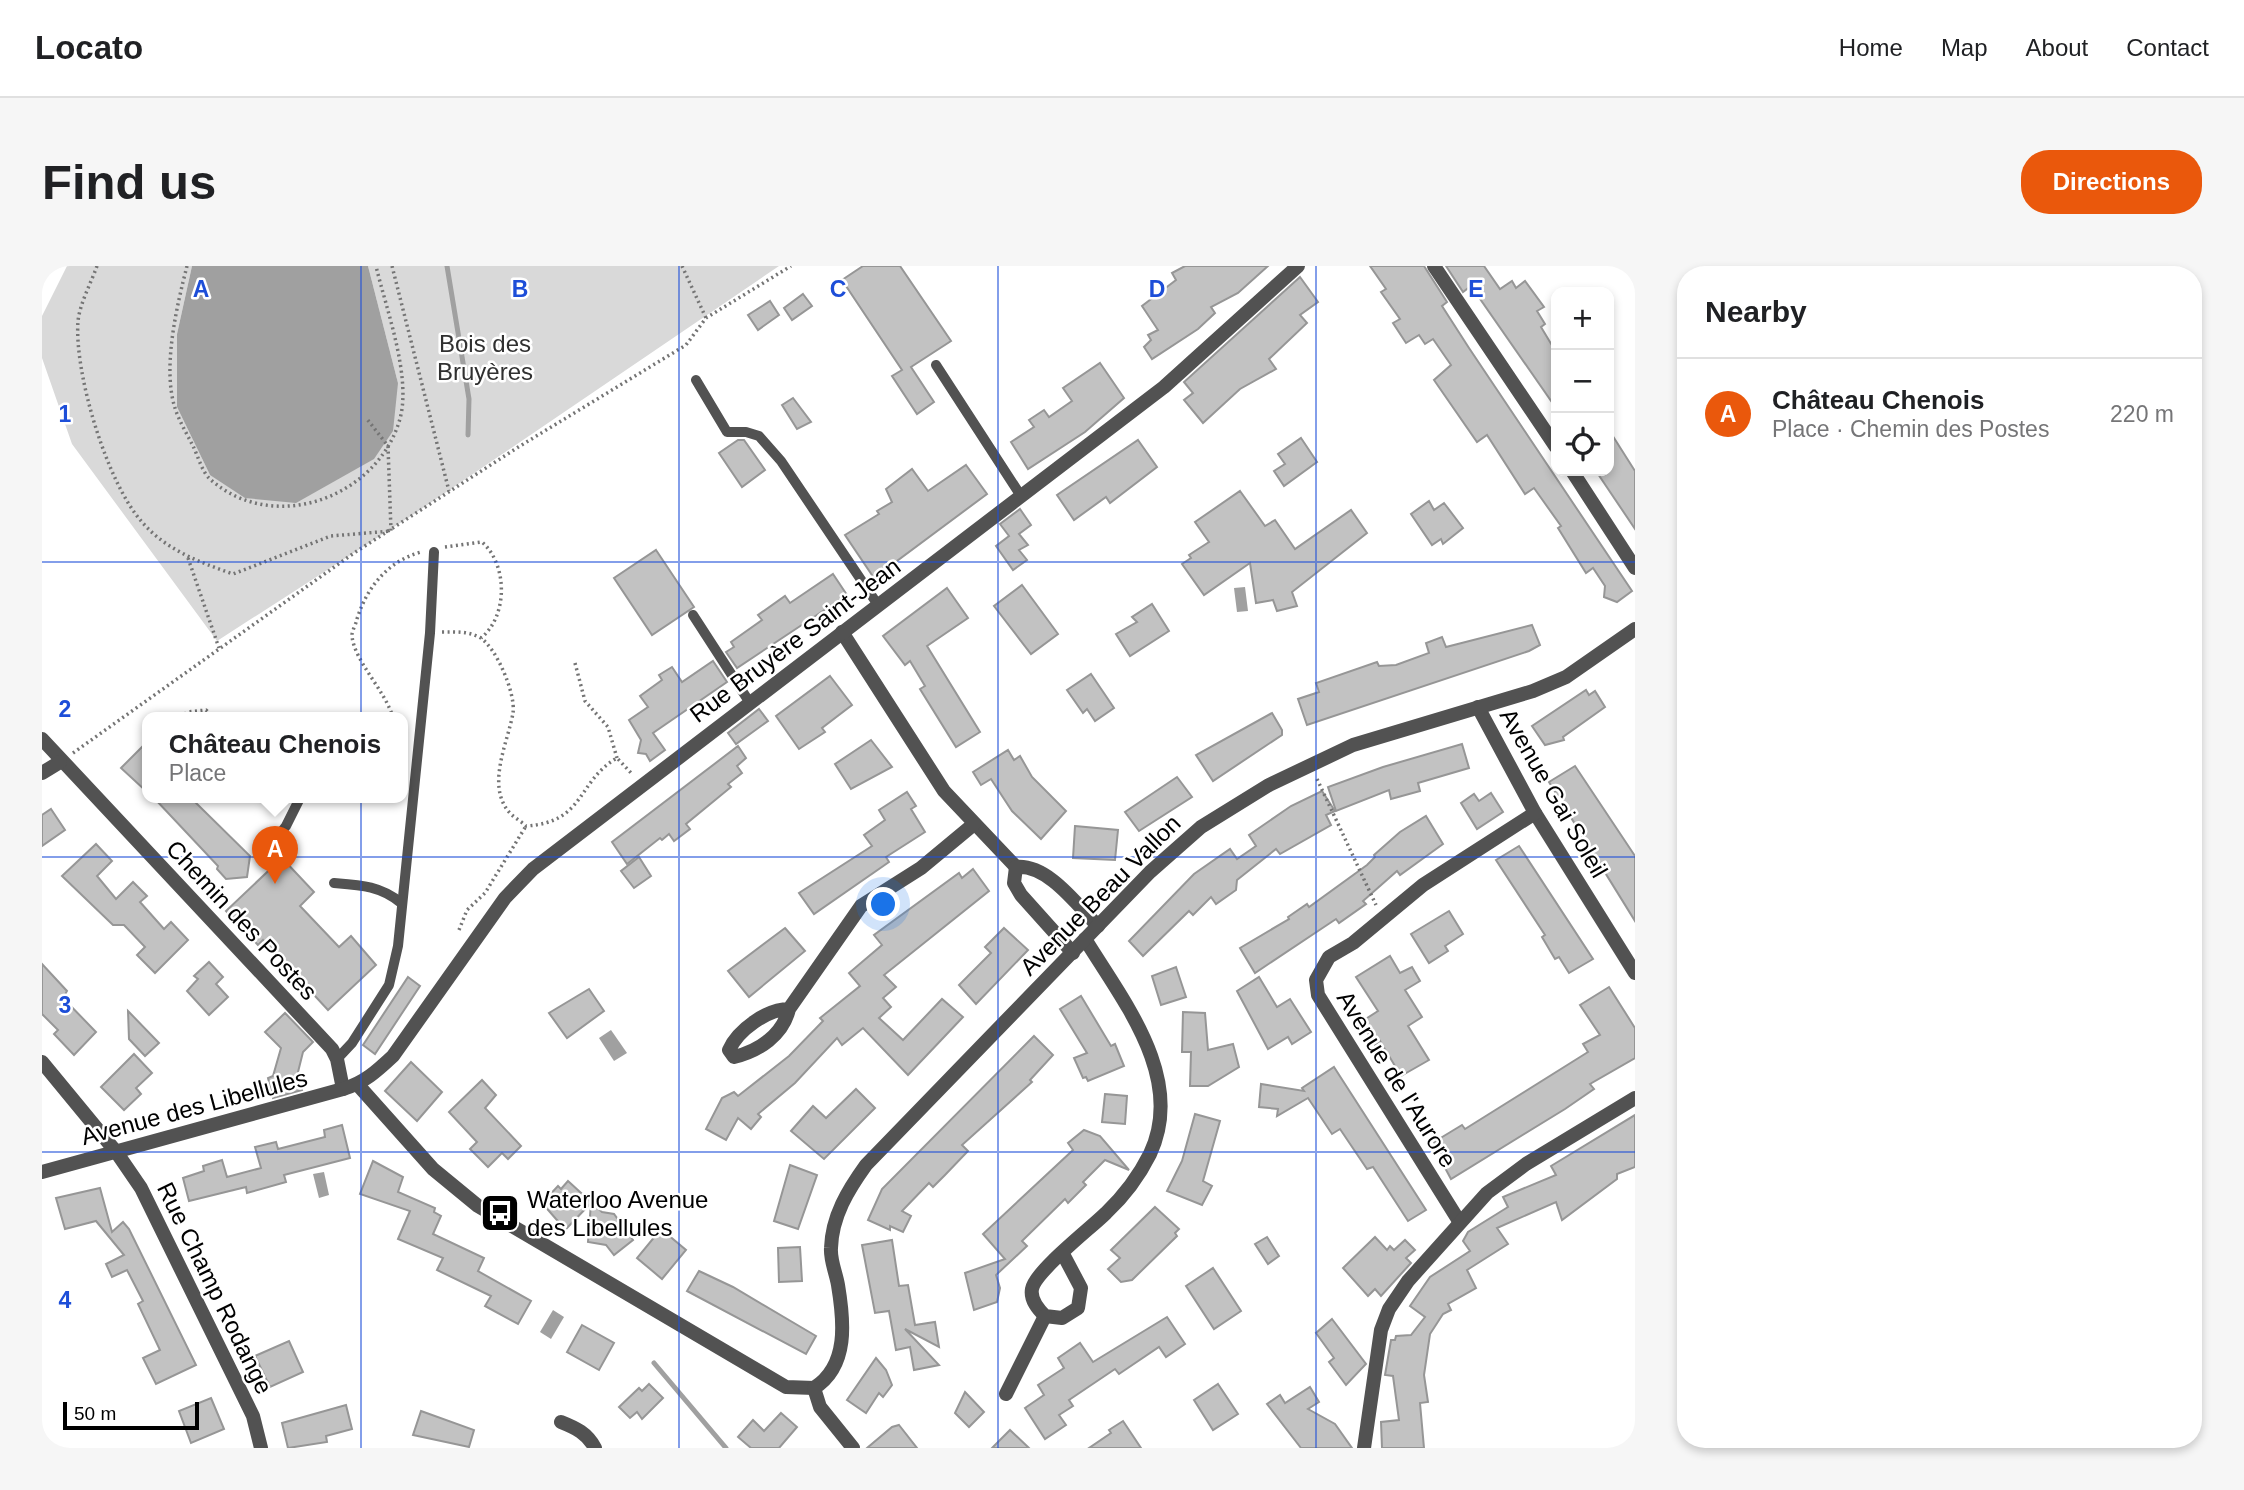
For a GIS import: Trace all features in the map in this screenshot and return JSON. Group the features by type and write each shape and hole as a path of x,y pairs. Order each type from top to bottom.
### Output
{"street":[{"name":"Rue Bruyère Saint-Jean","path":"358,1085 393,1056 505,898 533,869 1164,387 1298,266"},
{"path":"1434,266 1551,440"},
{"path":"1575,476 1635,568"},
{"name":"Avenue Beau Vallon","path":"814,1388 825,1381 840,1355 844,1330 831,1250 835,1222 845,1195 866,1164 1150,872 1201,827 1269,785 1353,745 1533,691 1566,677 1635,629"},
{"path":"842,632 944,791 1016,867"},
{"name":"Avenue Gai Soleil","path":"1478,707 1535,813 1635,973"},
{"name":"Chemin des Postes","path":"42,739 60,762 323,1039 337,1059 343,1089"},
{"path":"42,774 60,762"},
{"name":"Avenue de l'Aurore","path":"1459,1222 1318,995 1316,980 1329,957 1383,919 1423,885 1535,813"},
{"path":"789,1009 861,906 920,868 974,824"},
{"path":"1016,867 1028,866 1042,872 1098,926"},
{"path":"1016,867 1014,883 1021,895 1073,953"},
{"path":"1063,1254 1082,1288 1078,1308 1062,1318 1045,1316 1032,1299 1032,1287 1041,1273 1107,1212 1137,1178 1152,1150 1160,1104 1160,1086 1153,1059 1085,939"},
{"name":"Rue Champ Rodange","path":"42,1062 117,1153 141,1188 253,1416 261,1448"},
{"path":"358,1085 433,1169 478,1206 786,1387 814,1388 820,1407 853,1448"},
{"name":"Avenue des Libellules","path":"42,1171 117,1153 358,1085"},
{"path":"1364,1448 1381,1330 1389,1309 1408,1281 1487,1193 1526,1164 1635,1097"},
{"path":"1006,1394 1045,1316"},
{"path":"561,1422 576,1427 590,1438 595,1448"}],"lane":[{"path":"936,365 1021,496"},
{"path":"696,380 727,432 746,432 759,436 781,461 878,604"},
{"path":"337,1059 352,1043 389,985 398,946 430,633 434,552"},
{"path":"693,615 750,703"},
{"path":"408,756 415,760"},
{"path":"268,849 286,826 298,803"},
{"path":"334,883 367,885 389,893 401,903"}],"path":[{"path":"97,266 79,317 78,340 88,399 111,468 141,522 188,558 233,574 331,536 391,531"},
{"path":"187,266 171,348 174,406 208,478 246,503 298,508 330,497 371,472 400,421 402,371 376,266"},
{"path":"392,266 449,492"},
{"path":"682,266 706,318"},
{"path":"60,762 354,554 520,446 686,345 706,318 791,266"},
{"path":"367,419 388,446 391,531"},
{"path":"391,712 387,699 362,660 352,635 363,597 383,573 405,556 434,552 475,541 482,542 489,548 497,567 501,603 497,621 481,638"},
{"path":"188,558 219,649"},
{"path":"430,633 463,631 481,638 506,675 514,710 500,768 503,800 508,812 526,826 549,824 560,817 580,799 597,773 617,758"},
{"path":"575,663 585,701 608,727 617,758 642,786"},
{"path":"187,712 207,712"},
{"path":"1311,765 1383,919"},
{"path":"459,930 467,910 485,893 499,865 526,826"}],"green space":[{"name":"Bois des Bruyères","path":"67,266 192,266 177,334 177,407 210,475 398,383 368,266 779,266 414,514 217,641 72,444 42,358 42,316"}],"shaded area":[{"path":"192,266 368,266 398,383 393,431 374,459 296,503 245,498 210,475 177,407 177,334"},
{"path":"1245,587 1248,611 1237,612 1234,588"},
{"path":"611,1030 627,1053 614,1061 599,1038"},
{"path":"324,1172 329,1195 319,1198 313,1174"},
{"path":"553,1310 564,1317 551,1339 540,1332"}],"building":[{"path":"863,266 900,266 951,341 911,367 934,402 917,414 892,376 902,370 842,280"},
{"path":"1185,266 1268,266 1238,293 1211,307 1215,313 1198,329 1152,359 1144,347 1151,340 1148,335 1158,330 1142,306 1176,280 1172,273"},
{"path":"1370,266 1424,266 1447,302 1442,306 1551,470 1551,476 1555,476 1632,591 1617,602 1604,597 1605,586 1593,568 1586,573 1558,528 1561,526 1534,488 1525,494 1487,435 1477,442 1434,380 1451,365 1433,339 1425,344 1419,335 1406,343 1393,323 1400,319 1381,292 1386,289"},
{"path":"1446,266 1484,266 1500,289 1512,281 1516,288 1525,281 1544,307 1537,311 1545,324 1541,327 1551,344 1551,401 1471,286 1463,292"},
{"path":"1300,277 1318,302 1300,315 1307,323 1269,359 1276,369 1240,389 1203,423 1184,400 1193,393 1184,382"},
{"path":"803,294 812,306 792,320 784,308"},
{"path":"770,301 779,315 758,330 748,315"},
{"path":"1100,363 1124,398 1085,432 1028,469 1011,442 1034,427 1029,420 1044,410 1049,417 1072,401 1063,388"},
{"path":"793,398 811,422 797,429 782,405"},
{"path":"1301,438 1317,462 1284,486 1274,471 1285,464 1278,454"},
{"path":"1614,438 1635,471 1635,529 1599,476 1614,476"},
{"path":"738,440 744,440 765,470 742,487 719,453"},
{"path":"1138,440 1157,467 1110,503 1106,497 1074,520 1057,495"},
{"path":"966,465 987,494 874,578 845,535 879,514 877,511 892,502 886,489 912,469 928,491"},
{"path":"1240,491 1265,526 1275,520 1295,549 1351,510 1367,533 1292,592 1297,606 1277,611 1273,600 1256,603 1250,563 1204,595 1182,564 1191,558 1189,555 1209,542 1195,522"},
{"path":"1429,501 1434,510 1444,503 1463,528 1443,544 1441,539 1432,545 1411,514"},
{"path":"1020,509 1031,525 1019,534 1028,545 1019,550 1027,560 1013,570 996,546 1009,536 1000,524"},
{"path":"656,550 694,607 652,635 614,578"},
{"path":"833,574 847,595 737,668 726,652 734,647 731,642 762,620 758,615 785,596 790,603"},
{"path":"1022,585 1058,634 1031,654 994,606"},
{"path":"947,588 968,618 927,646 980,732 956,747 920,689 925,686 910,661 905,665 883,636"},
{"path":"1152,604 1169,631 1130,656 1116,634 1137,622 1132,617"},
{"path":"1532,625 1540,645 1529,651 1307,725 1298,699 1319,692 1316,683 1377,662 1379,666 1396,665 1429,653 1426,643 1442,637 1446,647"},
{"path":"713,661 727,682 653,733 665,750 650,761 646,754 638,753 641,740 629,720 648,707 640,696 662,680 659,675 672,667 682,682"},
{"path":"1091,674 1114,708 1095,721 1087,709 1083,713 1067,690"},
{"path":"830,676 852,705 822,728 825,732 799,749 776,716"},
{"path":"1586,690 1589,695 1595,691 1605,707 1563,737 1564,740 1545,745 1532,726"},
{"path":"759,709 768,721 736,744 728,733"},
{"path":"1272,713 1282,735 1213,781 1196,755"},
{"path":"871,740 892,767 851,789 835,764"},
{"path":"1462,744 1469,768 1418,783 1420,791 1391,799 1389,790 1336,811 1328,787 1383,767"},
{"path":"738,746 746,758 737,766 742,773 728,784 731,787 686,824 690,829 674,841 669,834 662,840 660,838 627,864 612,842"},
{"path":"142,747 142,787 121,768"},
{"path":"1008,750 1014,760 1020,756 1032,777 1066,811 1041,839 1012,811 991,779 981,785 973,772"},
{"path":"1575,766 1635,856 1635,921 1549,782"},
{"path":"1177,777 1192,797 1139,831 1125,812"},
{"path":"1322,791 1335,811 1326,815 1331,825 1280,854 1276,849 1237,880 1236,890 1216,904 1211,897 1193,915 1189,911 1143,956 1129,941 1194,874 1230,849 1237,859 1256,846 1249,835 1291,806"},
{"path":"907,792 916,806 911,809 925,832 886,857 889,862 814,914 799,893 872,846 864,835 885,820 879,810"},
{"path":"1491,793 1503,812 1477,829 1461,803 1474,794 1479,801"},
{"path":"159,803 196,803 250,856 247,877 226,879 217,869 218,866"},
{"path":"51,809 65,830 42,846 42,815"},
{"path":"1426,816 1443,844 1400,875 1397,871 1363,901 1366,904 1339,923 1336,919 1255,973 1240,948 1289,919 1288,917 1307,904 1309,907 1367,865 1374,855 1400,832"},
{"path":"1075,826 1118,830 1115,860 1073,858"},
{"path":"96,844 112,861 97,876 116,899 133,882 147,896 140,902 164,929 171,922 188,940 155,973 137,955 145,947 124,925 113,925 62,876"},
{"path":"1519,846 1593,959 1569,973 1559,957 1555,959 1542,937 1545,935 1496,860"},
{"path":"639,857 651,876 634,888 621,871"},
{"path":"282,858 314,892 300,906 339,947 351,936 376,965 328,1010 263,940 258,945 226,911"},
{"path":"973,869 989,891 884,975 896,987 883,998 891,1007 879,1018 903,1040 942,999 963,1017 908,1075 863,1028 842,1045 837,1038 795,1083 758,1114 761,1117 751,1129 738,1118 726,1140 706,1129 722,1098 734,1092 738,1096 789,1056 823,1021 820,1018 860,986 849,973 882,945 874,935 959,873 962,878"},
{"path":"1449,911 1463,934 1445,946 1448,951 1429,963 1411,934"},
{"path":"785,928 805,951 749,997 728,971"},
{"path":"1004,928 1028,950 976,1004 959,985 991,953 985,947"},
{"path":"1390,956 1400,973 1412,967 1420,981 1405,990 1422,1017 1408,1026 1429,1060 1401,1076 1380,1041 1375,1045 1361,1022 1378,1011 1356,977"},
{"path":"209,962 223,977 216,984 228,997 209,1015 187,991 198,979 194,976"},
{"path":"42,964 67,991 63,998 96,1032 74,1055 54,1034 58,1030 42,1014"},
{"path":"1176,967 1186,997 1161,1005 1152,976"},
{"path":"408,977 420,986 375,1054 363,1045"},
{"path":"1259,977 1277,1007 1290,999 1311,1032 1292,1044 1288,1037 1268,1049 1237,991"},
{"path":"1609,987 1635,1028 1635,1058 1590,1084 1594,1089 1565,1109 1451,1179 1444,1166 1448,1164 1434,1142 1462,1125 1465,1129 1588,1052 1583,1044 1600,1035 1580,1005"},
{"path":"589,989 604,1011 567,1038 549,1013"},
{"path":"1081,996 1111,1046 1115,1044 1124,1066 1088,1081 1086,1077 1083,1078 1074,1058 1087,1053 1060,1009"},
{"path":"128,1011 159,1043 145,1056 129,1039"},
{"path":"1183,1012 1205,1013 1208,1050 1233,1044 1239,1067 1208,1086 1190,1086 1191,1052 1182,1052"},
{"path":"285,1013 313,1042 303,1052 298,1072 302,1090 273,1098 268,1078 273,1076 281,1048 265,1032"},
{"path":"1034,1036 1053,1055 1030,1080 1032,1082 962,1145 968,1151 945,1175 933,1187 929,1183 902,1211 911,1216 903,1232 890,1226 890,1230 868,1220 882,1189"},
{"path":"134,1054 152,1073 136,1088 141,1094 124,1110 101,1087"},
{"path":"411,1062 442,1092 417,1121 385,1091"},
{"path":"1334,1067 1426,1210 1408,1221 1373,1167 1367,1169 1340,1129 1332,1134 1308,1098 1277,1116 1278,1109 1259,1107 1261,1084 1304,1091 1302,1088"},
{"path":"482,1080 496,1095 485,1108 521,1146 508,1159 502,1153 488,1167 470,1149 477,1142 449,1112"},
{"path":"856,1089 875,1108 824,1159 791,1131 813,1106 826,1118"},
{"path":"1105,1094 1127,1096 1125,1124 1102,1122"},
{"path":"1195,1114 1220,1121 1203,1181 1212,1186 1202,1205 1167,1191 1182,1161"},
{"path":"1635,1115 1635,1167 1617,1174 1617,1179 1562,1220 1556,1202 1497,1228 1508,1244 1467,1270 1476,1288 1448,1304 1451,1310 1443,1314 1430,1334 1424,1375 1428,1402 1420,1403 1424,1448 1382,1448 1381,1422 1399,1420 1393,1376 1385,1375 1391,1340 1395,1340 1396,1336 1411,1335 1425,1317 1410,1306 1430,1277 1470,1251 1463,1241 1468,1232 1508,1207 1503,1197 1556,1175 1551,1166"},
{"path":"342,1125 350,1158 284,1175 286,1182 247,1193 246,1187 189,1201 183,1178 204,1171 203,1166 222,1160 227,1177 261,1168 255,1147 276,1142 278,1149 325,1137 324,1130"},
{"path":"1084,1130 1100,1136 1129,1170 1105,1160 1083,1182 1086,1185 1068,1203 1065,1199 1022,1241 1027,1246 996,1275 1000,1288 997,1302 974,1310 965,1273 1005,1259 983,1234 1073,1150 1068,1143"},
{"path":"373,1161 403,1177 398,1192 435,1208 434,1212 441,1216 433,1234 484,1258 478,1271 531,1301 518,1324 485,1306 491,1296 437,1270 443,1258 398,1239 410,1211 360,1194"},
{"path":"790,1165 817,1175 798,1229 774,1221"},
{"path":"568,1181 602,1212 614,1214 633,1240 614,1255 606,1245 588,1242 591,1203 566,1229 542,1203 558,1186 561,1189"},
{"path":"100,1188 112,1232 123,1222 129,1229 196,1365 156,1384 143,1358 160,1350 138,1304 143,1301 127,1270 112,1277 106,1264 124,1255 96,1221 65,1229 56,1198"},
{"path":"1155,1207 1179,1229 1175,1233 1177,1236 1132,1280 1121,1282 1108,1269 1120,1258 1111,1250"},
{"path":"661,1229 686,1250 662,1279 637,1258"},
{"path":"1267,1237 1279,1256 1268,1264 1255,1244"},
{"path":"1375,1237 1387,1250 1390,1246 1394,1250 1405,1240 1415,1250 1406,1258 1411,1263 1381,1296 1375,1289 1368,1296 1343,1268"},
{"path":"892,1240 899,1286 908,1285 915,1325 935,1322 939,1347 905,1329 939,1365 914,1370 910,1347 896,1350 889,1311 875,1313 862,1245"},
{"path":"800,1247 802,1281 779,1282 778,1248"},
{"path":"1213,1268 1241,1311 1214,1329 1186,1286"},
{"path":"699,1271 733,1287 816,1336 806,1354 687,1291"},
{"path":"1167,1317 1185,1344 1166,1357 1159,1347 1119,1374 1115,1369 1069,1400 1073,1406 1059,1415 1066,1425 1045,1439 1025,1408 1044,1395 1038,1385 1064,1368 1058,1358 1080,1343 1093,1362"},
{"path":"1332,1319 1366,1364 1346,1385 1329,1362 1334,1358 1316,1333"},
{"path":"582,1325 614,1343 599,1370 567,1352"},
{"path":"289,1341 303,1372 270,1387 255,1356"},
{"path":"876,1358 886,1370 892,1385 883,1397 879,1393 866,1413 847,1400"},
{"path":"649,1384 663,1398 642,1419 637,1412 630,1418 619,1407 639,1388 642,1391"},
{"path":"1218,1384 1238,1414 1213,1430 1194,1400"},
{"path":"1310,1387 1319,1402 1308,1409 1335,1424 1352,1448 1301,1448 1267,1404 1280,1395 1285,1403"},
{"path":"965,1392 984,1412 969,1427 955,1413"},
{"path":"211,1398 224,1429 191,1443 179,1411"},
{"path":"346,1405 352,1429 326,1436 327,1442 288,1448 282,1423"},
{"path":"421,1411 474,1430 469,1447 413,1435"},
{"path":"781,1413 797,1427 779,1448 751,1448 738,1437 753,1420 764,1431"},
{"path":"1123,1421 1141,1448 1089,1448 1111,1433 1109,1430"},
{"path":"899,1425 917,1448 867,1448 892,1427"},
{"path":"1010,1430 1029,1448 992,1448"}],"waterway":[{"path":"447,266 469,399 468,435"},
{"path":"654,1363 726,1448"}],"place":[{"name":"Château Chenois","path":"275,884"},
{"name":"Waterloo Avenue des Libellules","path":"500,1213"}]}
